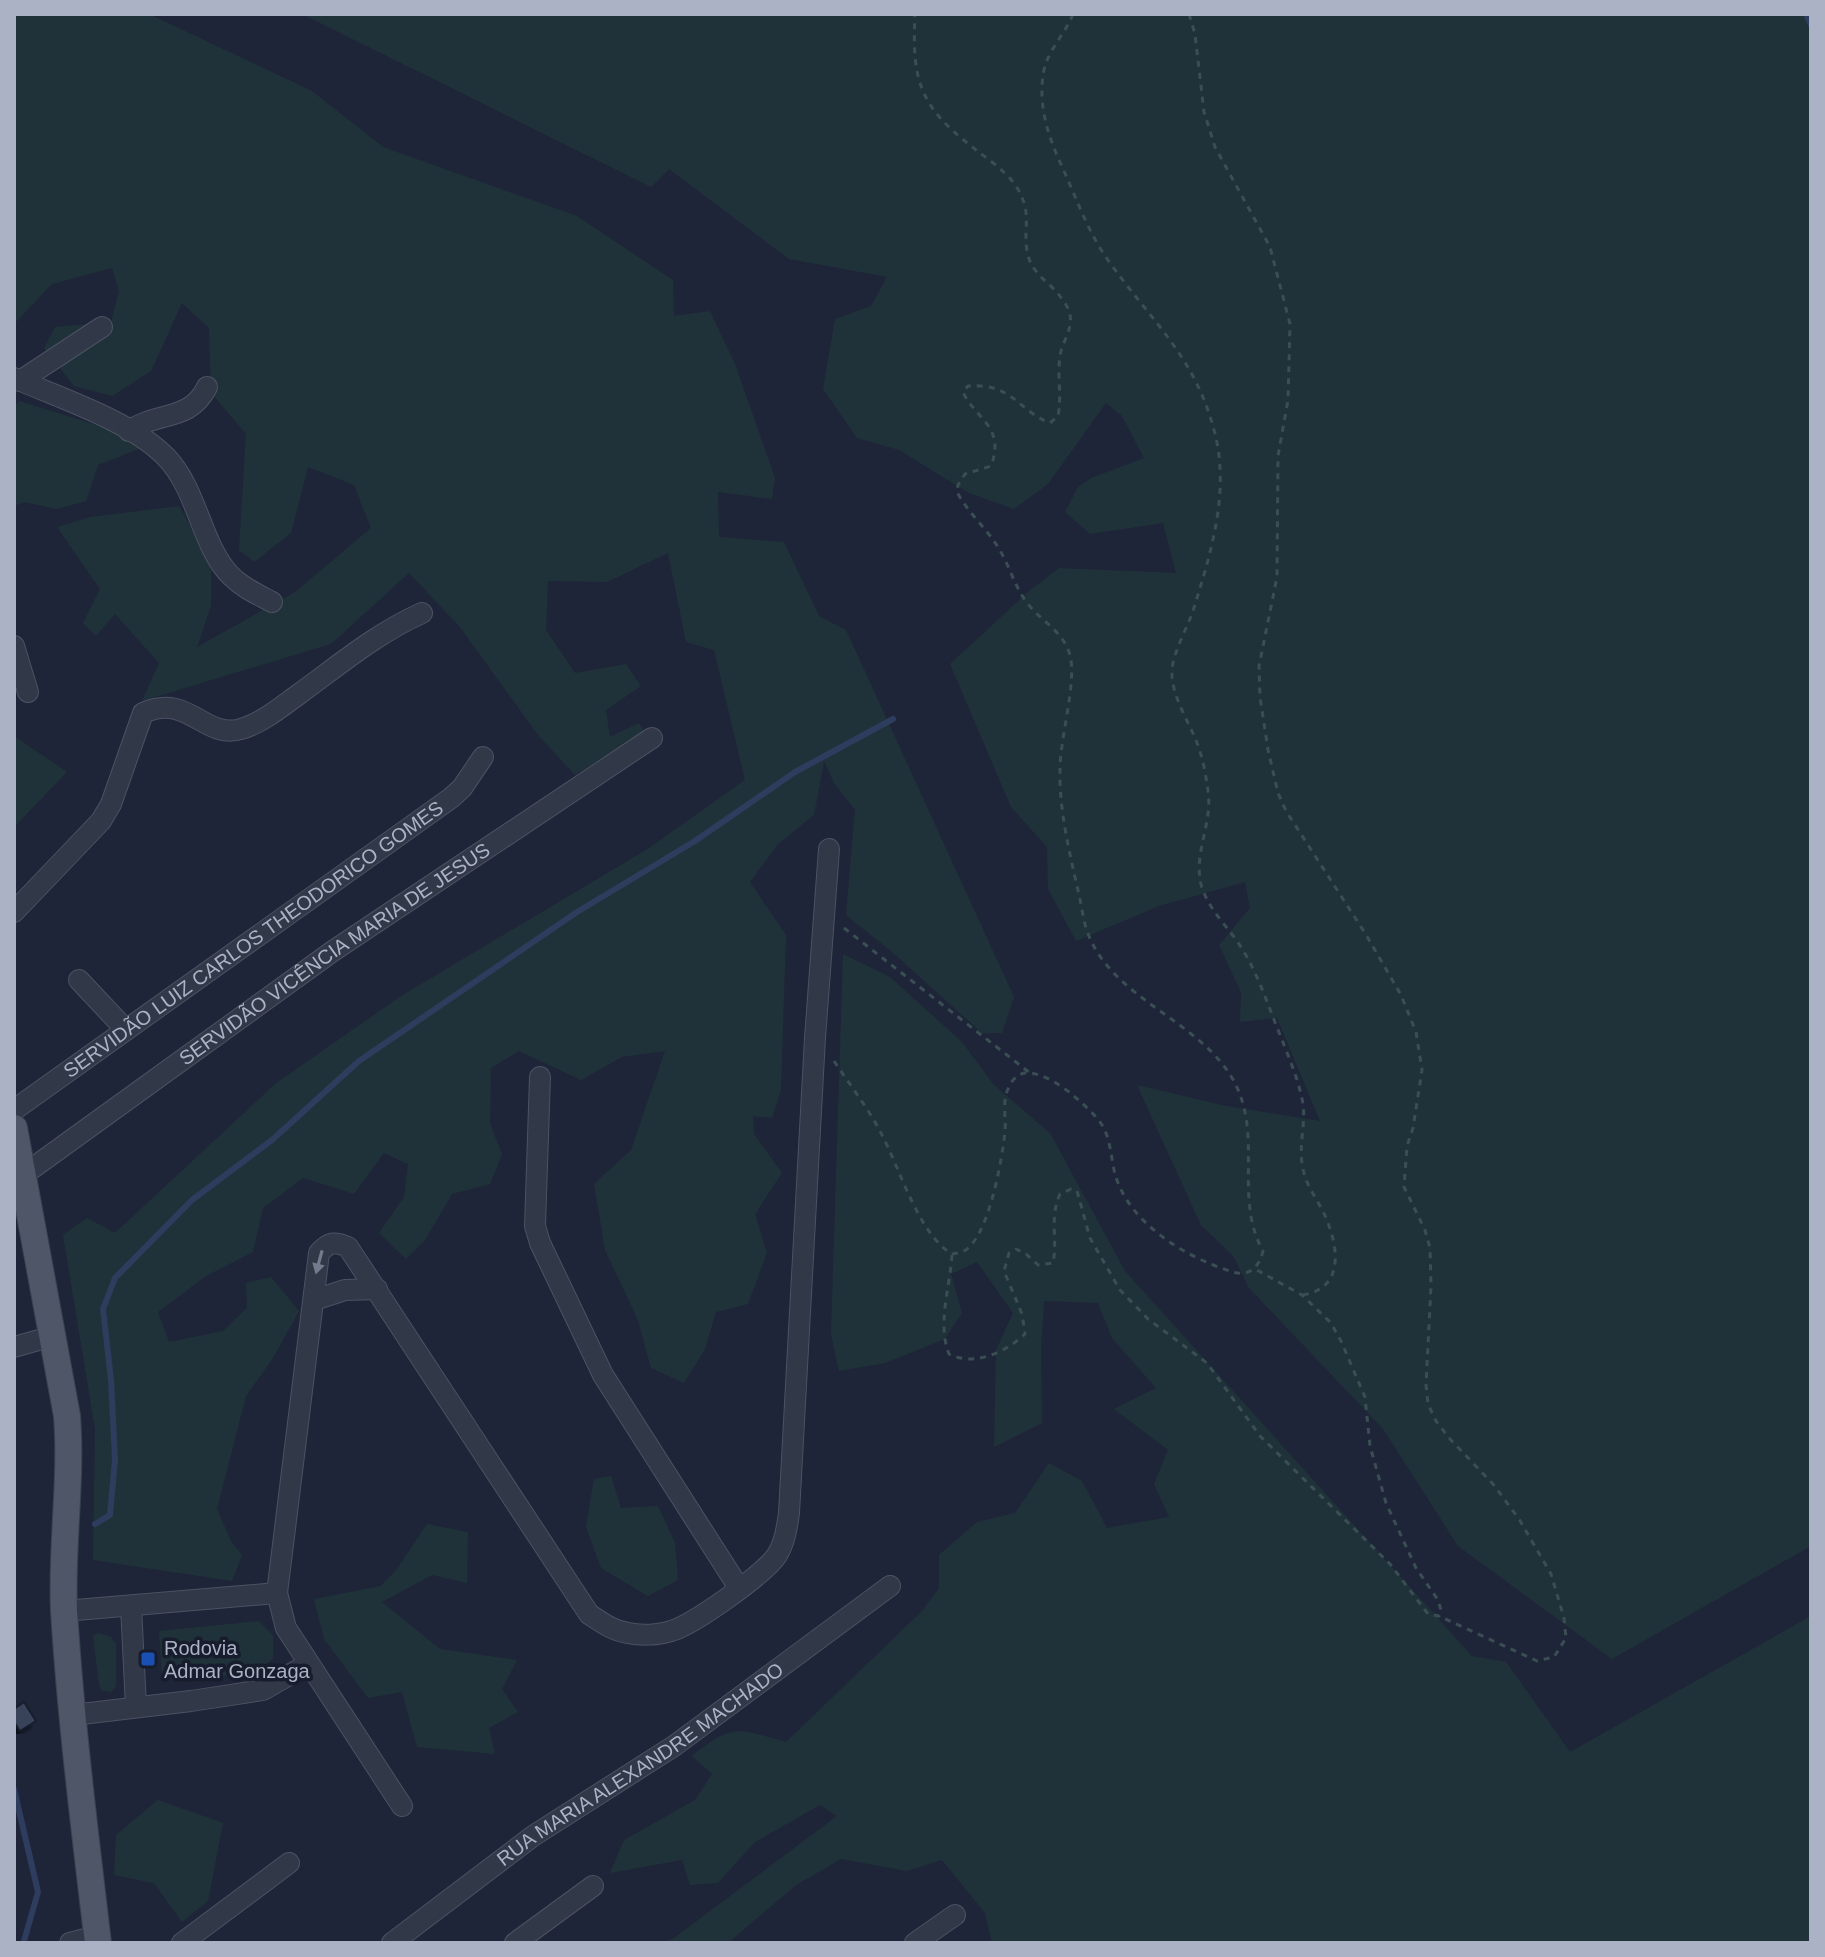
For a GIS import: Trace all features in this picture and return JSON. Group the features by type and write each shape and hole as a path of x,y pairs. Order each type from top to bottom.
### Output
{"main road":[{"path":"14,1128 53,1336 68,1438 64,1611 97,1939"}],"street":[{"path":"17,379 102,327"},
{"path":"17,379 146,439 168,459 186,484 216,554 228,573 244,588 272,602"},
{"path":"129,431 151,419 190,408 201,400 207,387"},
{"path":"14,912 101,821 111,804 143,713 159,706 182,710 216,729 239,730 267,717 395,625 422,613"},
{"path":"14,646 28,692"},
{"name":"SERVIDÃO VICÊNCIA MARIA DE JESUS","path":"23,1175 333,951 652,738"},
{"name":"SERVIDÃO LUIZ CARLOS THEODORICO GOMES","path":"14,1110 451,798 462,788 483,757"},
{"path":"402,1806 286,1628 277,1593 319,1253 328,1243 337,1242 348,1247 589,1614 609,1627 627,1633 670,1631 689,1623 768,1567 778,1554 789,1513 815,1038 829,849"},
{"path":"79,980 126,1030"},
{"path":"540,1077 535,1226 540,1243 603,1375 739,1588"},
{"path":"314,1300 345,1290 377,1289"},
{"path":"14,1347 53,1336"},
{"name":"RUA MARIA ALEXANDRE MACHADO","path":"392,1943 533,1836 674,1746 890,1586"},
{"path":"64,1611 277,1593"},
{"path":"131,1606 136,1707"},
{"path":"73,1715 263,1690 308,1664"},
{"path":"182,1943 289,1863"},
{"path":"515,1943 593,1886"},
{"path":"915,1943 955,1915"},
{"path":"70,1943 97,1939"}],"path":[{"path":"823,912 1030,1073 1048,1079 1071,1094 1098,1119 1106,1132 1116,1177 1128,1203 1149,1226 1214,1266 1241,1274 1255,1269 1263,1251 1253,1233 1249,1214 1248,1133 1239,1092 1230,1074 1203,1045 1122,982 1096,949 1087,931 1062,817 1060,770 1073,675 1070,654 1061,637 1019,593 1003,555 957,492 965,474 991,466 995,457 993,433 963,392 968,386 994,388 1015,398 1039,419 1050,423 1058,416 1061,403 1060,353 1068,334 1070,315 1061,297 1033,268 1027,249 1029,229 1026,206 1016,186 947,127 923,93 913,59 915,14"},
{"path":"1073,14 1044,67 1042,104 1049,140 1104,256 1168,335 1193,373 1216,438 1221,500 1208,561 1172,666 1180,704 1199,746 1209,793 1209,812 1198,867 1202,886 1219,922 1236,940 1257,976 1273,1017 1303,1104 1299,1141 1304,1174 1326,1218 1335,1247 1334,1271 1328,1285 1315,1293 1302,1295"},
{"path":"952,1254 943,1341 949,1354 960,1360 979,1358 1010,1348 1025,1334 1022,1314 1004,1271 1009,1253 1016,1249 1038,1265 1053,1263 1056,1248 1053,1209 1060,1194 1071,1189 1077,1191 1090,1238 1120,1290 1133,1305 1207,1363 1267,1444 1390,1564 1428,1614 1439,1616 1537,1661 1554,1657 1566,1638 1564,1618 1551,1574 1493,1484 1436,1421 1428,1404 1430,1248 1425,1230 1404,1187 1407,1146 1413,1128 1422,1070 1416,1032 1401,995 1365,933 1286,811 1272,769 1260,697 1259,666 1277,577 1278,456 1288,400 1290,324 1270,247 1215,147 1204,112 1195,34 1189,14"},
{"path":"815,1038 829,1053 875,1123 927,1231 939,1246 952,1254 965,1251 976,1237 998,1180 1006,1128 1006,1096 1011,1082 1020,1074 1030,1073"},
{"path":"1255,1269 1302,1295 1331,1323 1365,1397 1370,1446 1386,1503 1416,1568 1438,1600 1439,1616"}],"shaded area":[{"path":"14,14 149,14 312,91 383,147 577,216 673,280 674,316 710,311 735,364 775,478 772,499 718,492 719,537 784,542 819,616 846,630 1014,997 1002,1033 982,1033 846,915 855,810 834,783 824,761 814,815 778,844 750,882 786,935 781,1090 772,1118 753,1116 754,1134 782,1173 755,1214 767,1253 748,1304 716,1312 705,1349 684,1383 651,1368 638,1320 605,1250 594,1184 631,1150 665,1051 622,1057 581,1080 519,1051 491,1068 490,1123 502,1154 490,1184 452,1194 425,1240 406,1259 379,1233 404,1197 408,1164 384,1153 354,1194 303,1178 263,1208 253,1252 206,1276 158,1312 169,1342 223,1331 247,1308 246,1283 271,1277 299,1311 273,1358 246,1396 217,1509 231,1541 242,1555 232,1581 93,1560 95,1429 63,1235 87,1218 115,1233 275,1084 401,996 646,850 745,780 714,650 686,642 668,553 607,582 548,581 546,630 575,673 626,664 641,686 606,710 610,737 639,723 645,733 575,775 538,735 459,626 409,573 331,644 142,701 159,663 115,614 96,636 83,623 100,589 57,527 90,517 179,506 211,561 211,606 197,647 295,592 371,528 354,485 308,467 291,533 254,562 239,550 246,434 211,393 209,328 182,303 151,371 112,396 74,386 44,348 55,327 111,322 119,291 112,268 52,284 15,323 14,328"},
{"path":"302,14 1811,14 1811,1546 1612,1659 1458,1546 1383,1429 1249,1288 1234,1257 1201,1225 1137,1085 1226,1106 1320,1121 1277,1018 1240,1022 1241,992 1219,945 1250,908 1245,882 1159,906 1076,941 1048,889 1047,847 1011,807 950,664 1028,592 1059,568 1176,573 1163,523 1090,534 1065,512 1078,487 1091,478 1144,458 1122,416 1106,403 1048,484 1014,509 969,493 899,450 857,438 823,389 835,319 871,306 887,277 789,259 669,169 651,187"},
{"path":"19,401 110,429 141,448 98,465 86,501 56,509 24,502 14,506 14,407"},
{"path":"14,736 67,772 14,827"},
{"path":"843,954 890,977 962,1042 994,1085 1050,1133 1125,1271 1472,1656 1506,1662 1570,1752 1811,1616 1811,1943 992,1943 985,1913 942,1860 907,1871 841,1859 796,1885 728,1943 662,1943 674,1938 837,1816 820,1805 755,1842 718,1883 690,1885 682,1860 610,1873 624,1840 695,1800 712,1774 692,1756 717,1738 736,1732 786,1742 922,1611 939,1588 939,1555 977,1522 1015,1513 1049,1463 1082,1481 1107,1528 1169,1517 1154,1484 1168,1450 1114,1409 1156,1388 1112,1338 1098,1303 1044,1301 1042,1423 994,1447 996,1350 1013,1313 977,1262 951,1274 962,1313 945,1339 885,1363 839,1371 831,1334"},
{"path":"611,1476 621,1508 658,1506 675,1543 678,1580 648,1596 601,1568 586,1527 594,1479"},
{"path":"427,1524 468,1532 467,1583 432,1575 382,1602 440,1649 517,1660 502,1689 518,1712 489,1728 495,1754 417,1747 402,1692 368,1698 324,1639 314,1599 381,1586 397,1569"},
{"path":"259,1621 273,1636 273,1658 261,1670 237,1675 162,1679 159,1631"},
{"path":"98,1633 111,1637 116,1644 116,1686 111,1692 101,1690 99,1684 93,1636"},
{"path":"158,1800 223,1823 208,1901 182,1922 154,1883 114,1875 116,1835"}],"building":[{"path":"24,1702 36,1721 20,1731 14,1722 14,1709"}],"waterway":[{"path":"1806,14 1811,25"},
{"path":"95,1524 110,1515 115,1459 103,1309 115,1278 192,1200 272,1140 359,1061 577,912 695,841 795,772 893,719"},
{"path":"14,1789 38,1892 24,1941"}],"place":[{"name":"Rodovia Admar Gonzaga","path":"148,1659"}]}
